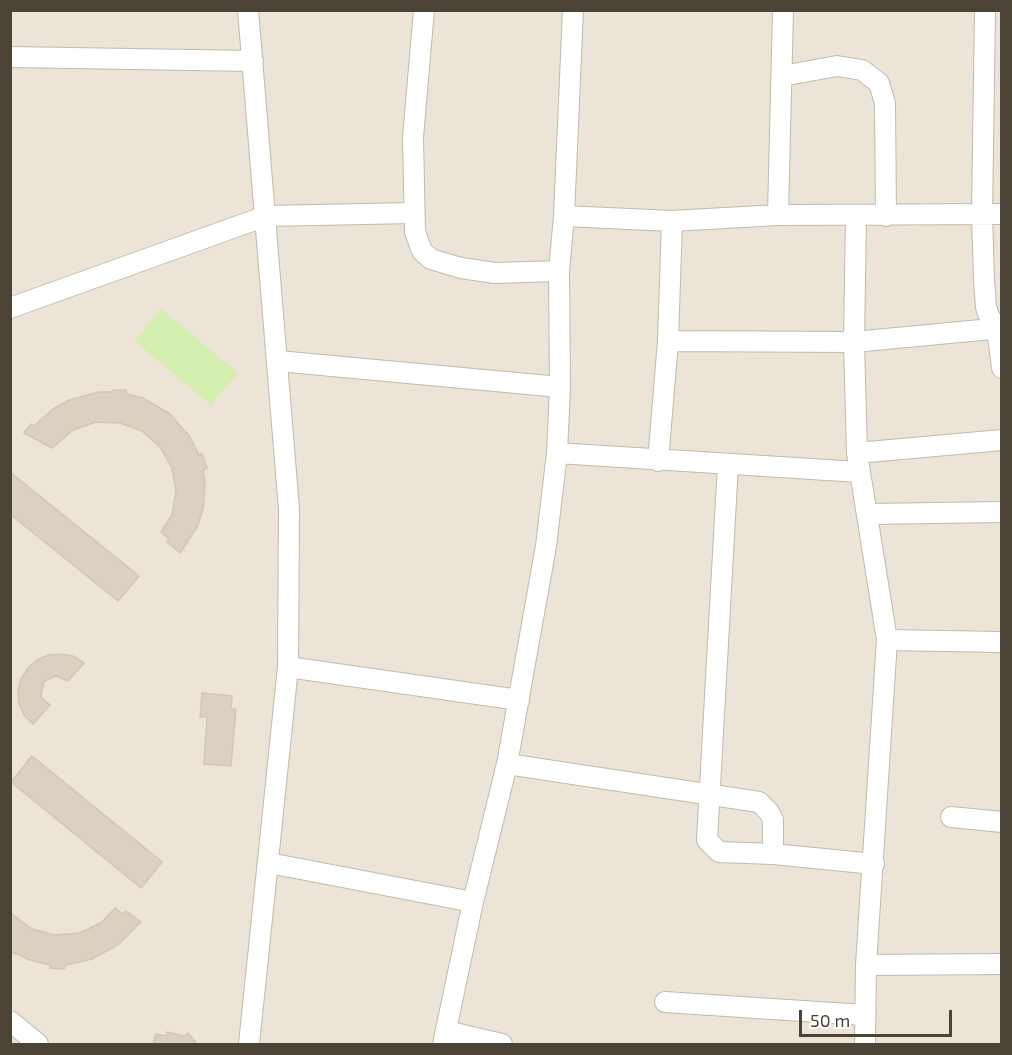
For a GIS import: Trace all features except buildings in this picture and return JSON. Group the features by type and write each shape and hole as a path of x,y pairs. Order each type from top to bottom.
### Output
{"street":[{"path":"248,10 289,509 288,667 249,1044"},
{"path":"424,10 413,137 413,213 417,242 422,251 431,259 461,268 495,273 559,271"},
{"path":"502,1044 445,1038 473,902 507,764 546,546 557,453 560,387 559,271 564,216 573,10"},
{"path":"778,215 783,10"},
{"path":"985,10 992,214 986,307 988,316 999,328 1002,368"},
{"path":"10,57 253,61"},
{"path":"782,76 837,66 862,70 879,82 885,103 886,216"},
{"path":"10,308 266,216 413,213"},
{"path":"564,216 672,221 778,215 992,214"},
{"path":"856,215 854,342 858,463 887,640 866,965 865,1044"},
{"path":"658,461 668,341 672,221"},
{"path":"668,341 854,342 999,328"},
{"path":"278,361 560,387"},
{"path":"557,453 728,464 858,463 1002,440"},
{"path":"728,464 707,840 719,852 773,854 874,864"},
{"path":"868,514 1002,512"},
{"path":"887,640 1002,642"},
{"path":"288,667 519,700"},
{"path":"507,764 759,802 774,820 773,854"},
{"path":"951,817 1002,822"},
{"path":"269,863 473,902"},
{"path":"866,965 1002,964"},
{"path":"665,1002 864,1015"},
{"path":"10,1021 38,1044"}],"shaded area":[{"path":"11,11 1001,11 1001,1044 11,1044"}],"green space":[{"path":"161,309 238,373 211,405 135,341"}]}
